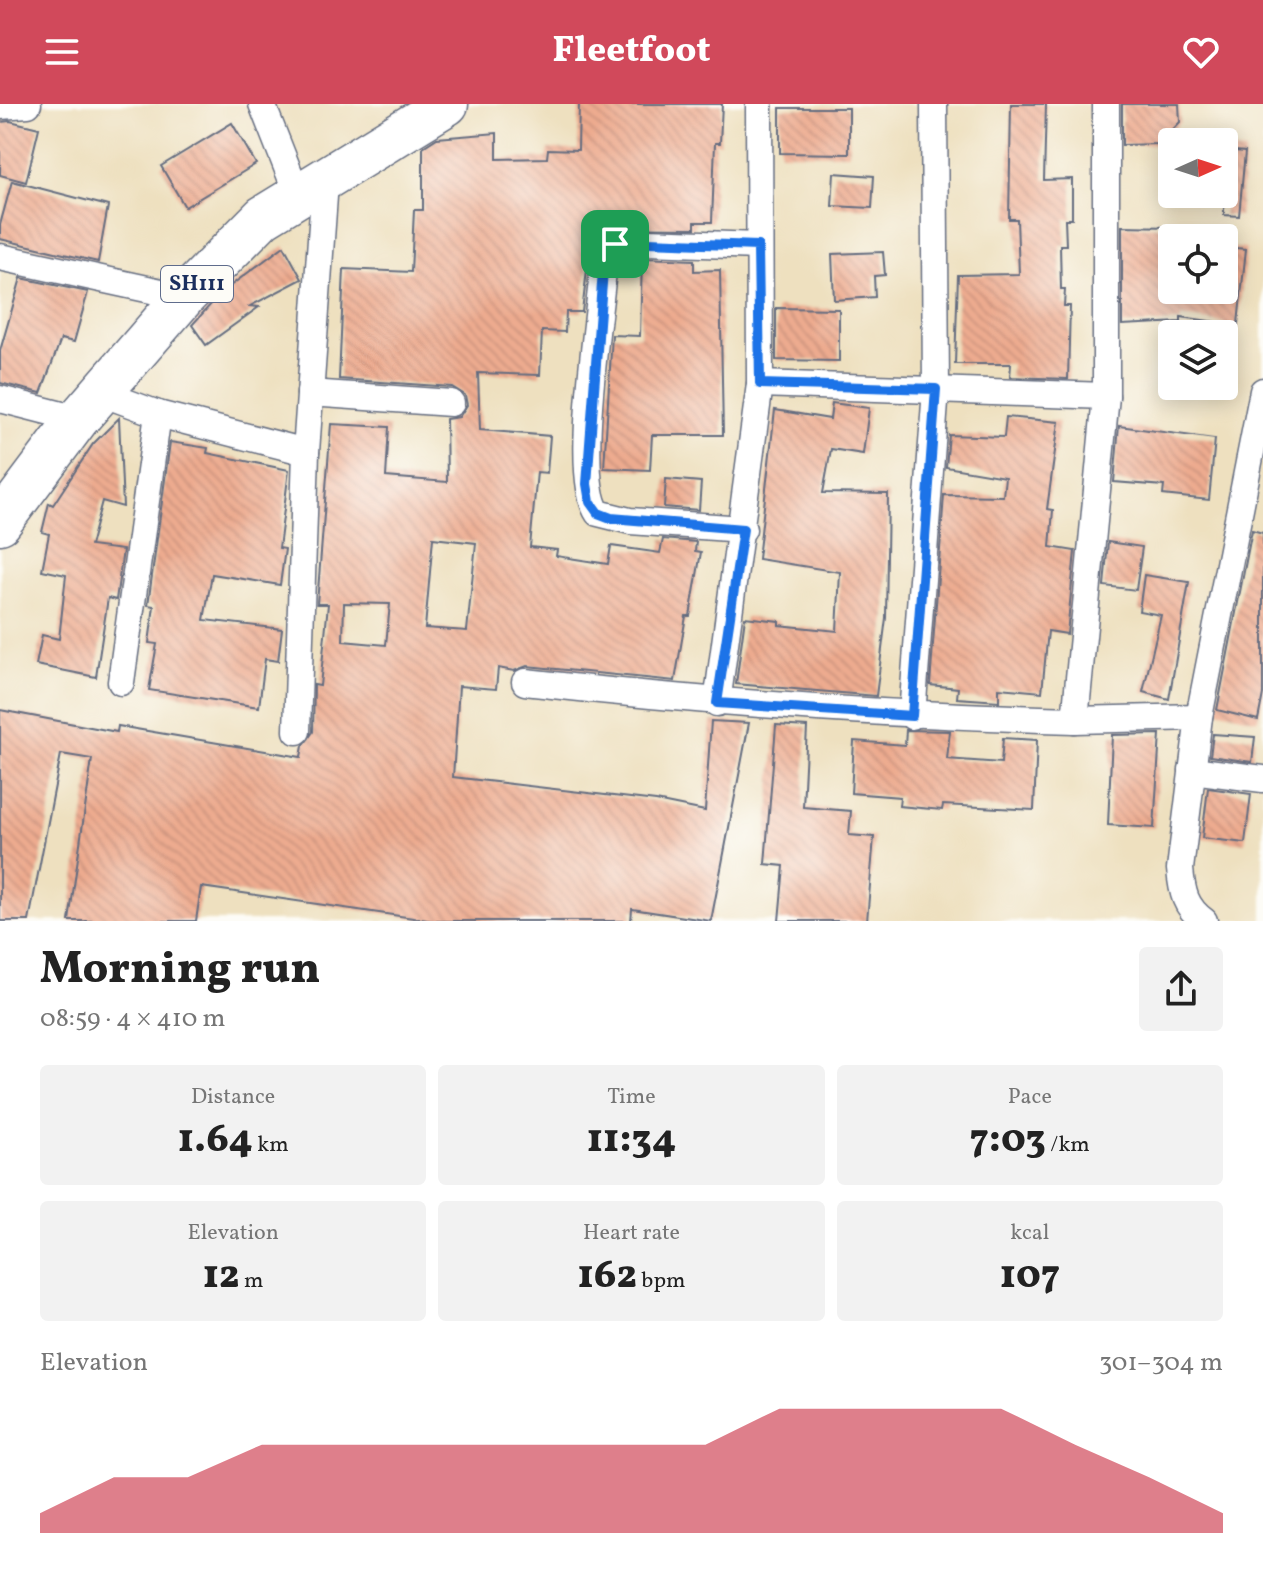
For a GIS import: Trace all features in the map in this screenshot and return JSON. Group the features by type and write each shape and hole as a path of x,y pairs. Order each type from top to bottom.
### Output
{"main road":[{"name":"SH111","path":"8,501 184,297 263,217 312,190 447,104"}],"street":[{"path":"0,106 28,104"},
{"path":"262,104 312,190 310,393 297,731"},
{"path":"717,703 743,529 760,384 759,104"},
{"path":"912,716 936,389 934,104"},
{"path":"1075,720 1106,396 1106,104"},
{"path":"743,529 630,521 598,513 590,502 587,484 589,439 603,270 609,249 620,241 758,246"},
{"path":"0,257 184,297"},
{"path":"760,384 1106,396"},
{"path":"1204,921 1190,911 1182,891 1180,869 1199,717 1258,445 1263,391"},
{"path":"310,393 451,403"},
{"path":"0,399 158,414 306,452"},
{"path":"121,682 158,414"},
{"path":"525,682 717,703 912,716 1075,720 1199,717"},
{"path":"1192,770 1263,779"}],"building":[{"path":"579,104 722,104 720,143 715,143 712,222 695,222 695,228 592,227 582,312 566,312 565,332 542,331 540,375 478,373 480,430 550,436 547,473 537,472 530,547 557,550 556,556 608,564 611,546 660,553 663,539 696,542 695,551 701,552 690,616 686,616 675,681 527,666 514,671 498,668 496,689 459,686 453,777 656,801 705,811 711,721 749,723 711,921 632,909 631,921 434,921 201,887 196,921 69,921 92,759 61,754 29,921 0,921 0,710 117,732 118,726 301,757 303,746 313,732 314,685 320,686 328,604 317,604 331,424 389,427 386,477 447,482 446,419 459,417 467,405 465,395 452,387 339,379 344,269 411,272 414,210 423,210 423,147 437,138 497,133 497,159 547,158 548,149 578,150","holes":["433,538 476,543 467,631 425,628","344,603 390,604 386,645 343,641"]},
{"path":"1011,104 1046,104 1044,180 1072,179 1072,219 1065,219 1066,245 1060,245 1061,289 1065,289 1064,306 1070,306 1068,379 1010,377 1011,364 955,364 958,275 1019,274 1017,219 1009,219"},
{"path":"1122,104 1179,104 1180,122 1174,128 1158,128 1158,144 1122,145"},
{"path":"780,108 849,108 849,154 780,153"},
{"path":"10,121 39,128 26,182 0,175 0,122"},
{"path":"232,123 256,164 185,207 161,166"},
{"path":"1238,151 1245,152 1239,216 1224,215 1224,208 1238,208"},
{"path":"834,173 874,176 872,208 832,206"},
{"path":"12,181 108,206 98,262 0,239 0,225"},
{"path":"1122,226 1158,227 1158,304 1238,304 1238,248 1246,249 1238,324 1238,320 1181,317 1181,320 1158,320 1158,323 1122,325"},
{"path":"284,246 302,279 250,306 259,307 206,345 192,325 222,292"},
{"path":"883,252 885,275 874,276 875,297 834,300 832,254"},
{"path":"642,258 694,260 694,271 720,270 723,435 652,435 650,470 604,468 612,335 640,336"},
{"path":"21,278 88,292 74,342 61,339 41,393 0,383 0,351"},
{"path":"776,308 839,309 839,361 776,360"},
{"path":"832,403 869,408 863,454 831,449 823,493 888,494 886,618 876,696 736,684 745,617 779,621 779,625 837,631 840,572 758,559 775,410 830,419"},
{"path":"1006,417 1059,422 1047,509 1053,510 1050,547 1075,551 1067,634 1048,631 1042,692 999,688 999,701 957,698 958,688 930,685 944,495 1003,496 1005,477 946,467 949,435 1004,437"},
{"path":"119,418 123,507 102,501 90,546 123,550 116,600 108,598 96,677 36,665 42,635 59,639 66,575 42,570 49,534 42,532 49,503 53,505 93,444"},
{"path":"1119,426 1215,439 1209,500 1163,495 1164,486 1114,482"},
{"path":"170,442 208,448 207,453 289,470 279,548 285,549 280,585 212,574 204,620 282,629 278,661 265,659 259,707 149,690 157,644 149,643 154,606 148,605"},
{"path":"666,479 701,482 699,510 664,507"},
{"path":"1252,530 1263,533 1263,694 1258,720 1217,710"},
{"path":"1108,542 1142,547 1136,590 1104,586"},
{"path":"1144,575 1189,582 1169,699 1143,692 1161,615 1139,611"},
{"path":"776,725 807,727 803,807 851,811 849,835 874,837 867,921 779,921 784,866 765,864"},
{"path":"906,730 950,731 947,759 1001,763 1003,738 1037,740 1034,810 943,805 942,810 899,806 900,797 851,793 854,741 905,745"},
{"path":"1160,734 1154,828 1108,825 1112,735"},
{"path":"1213,734 1255,737 1252,762 1210,756"},
{"path":"1208,788 1251,794 1245,843 1202,838"}],"route":[{"path":"620,241 758,246 760,384 936,389 912,716 717,703 743,529 611,518 598,513 590,502 587,484 589,424 603,270 609,249 615,244 620,241"}]}
